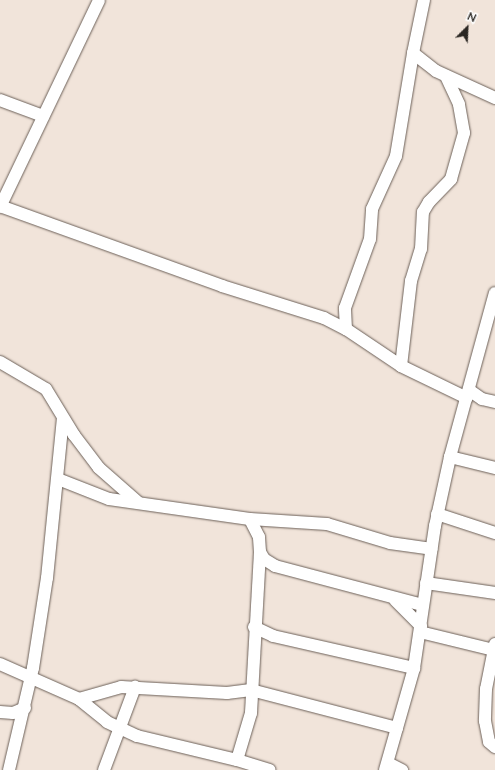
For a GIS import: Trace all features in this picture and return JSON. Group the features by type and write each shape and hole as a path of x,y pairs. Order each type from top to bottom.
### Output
{"street":[{"path":"98,0 0,206 222,286 324,318 346,329 401,366 468,394 495,402"},
{"path":"346,329 345,308 370,239 372,208 396,156 422,0"},
{"path":"413,53 446,76 495,98"},
{"path":"401,366 411,282 421,249 423,212 429,202 451,179 464,133 459,104 446,76"},
{"path":"0,100 43,116"},
{"path":"402,770 386,767 414,668 437,514 450,457 468,394 492,320 495,293"},
{"path":"0,362 46,389 63,419 99,468 139,503"},
{"path":"9,770 25,708 57,493 63,482 63,419"},
{"path":"450,457 495,468"},
{"path":"63,482 109,499 250,519 327,524 390,543 432,549"},
{"path":"437,514 495,533"},
{"path":"237,760 249,723 260,552 259,537 250,519"},
{"path":"260,552 264,559 276,566 329,579 394,600 423,605"},
{"path":"426,583 495,593"},
{"path":"394,600 421,629 494,647 486,689 485,721 489,742 495,747"},
{"path":"254,627 273,636 414,668"},
{"path":"254,645 273,636"},
{"path":"0,664 29,673 79,699 107,722 120,729 154,742 237,760 270,770"},
{"path":"79,699 121,687 227,693 251,690 397,728"},
{"path":"104,770 135,687"},
{"path":"0,712 13,713 25,708"}]}
